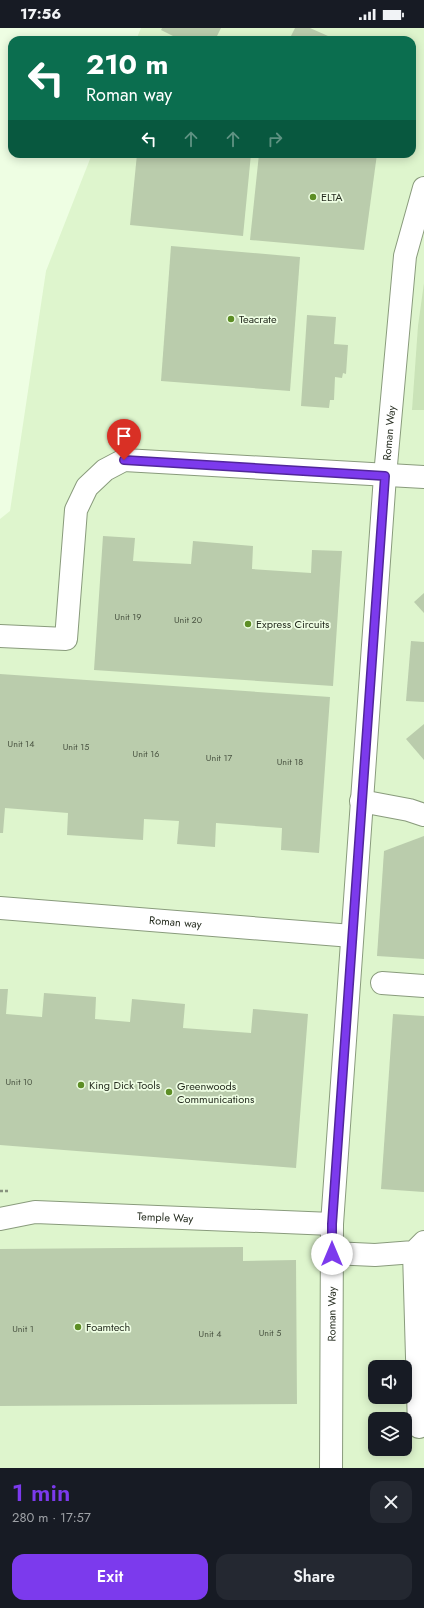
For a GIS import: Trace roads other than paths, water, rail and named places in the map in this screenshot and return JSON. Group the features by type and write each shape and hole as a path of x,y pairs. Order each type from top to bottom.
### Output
{"street":[{"name":"Roman Way","path":"332,1468 332,1224 361,801 385,476 405,256 424,188"},
{"name":"Roman way","path":"0,636 66,639 76,510 87,487 105,470 124,460 385,476 424,477"},
{"path":"361,801 409,810 424,815"},
{"name":"Roman way","path":"0,908 352,936"},
{"path":"382,983 424,986"},
{"name":"Temple Way","path":"0,1219 34,1212 332,1224"},
{"path":"332,1254 375,1255 419,1247 418,1427"}],"place":[{"name":"ELTA","path":"313,197"},
{"name":"Teacrate","path":"231,319"},
{"name":"Express Circuits","path":"248,624"},
{"name":"King Dick Tools","path":"81,1085"},
{"name":"Greenwoods Communications","path":"169,1092"},
{"name":"Foamtech","path":"78,1327"}]}
